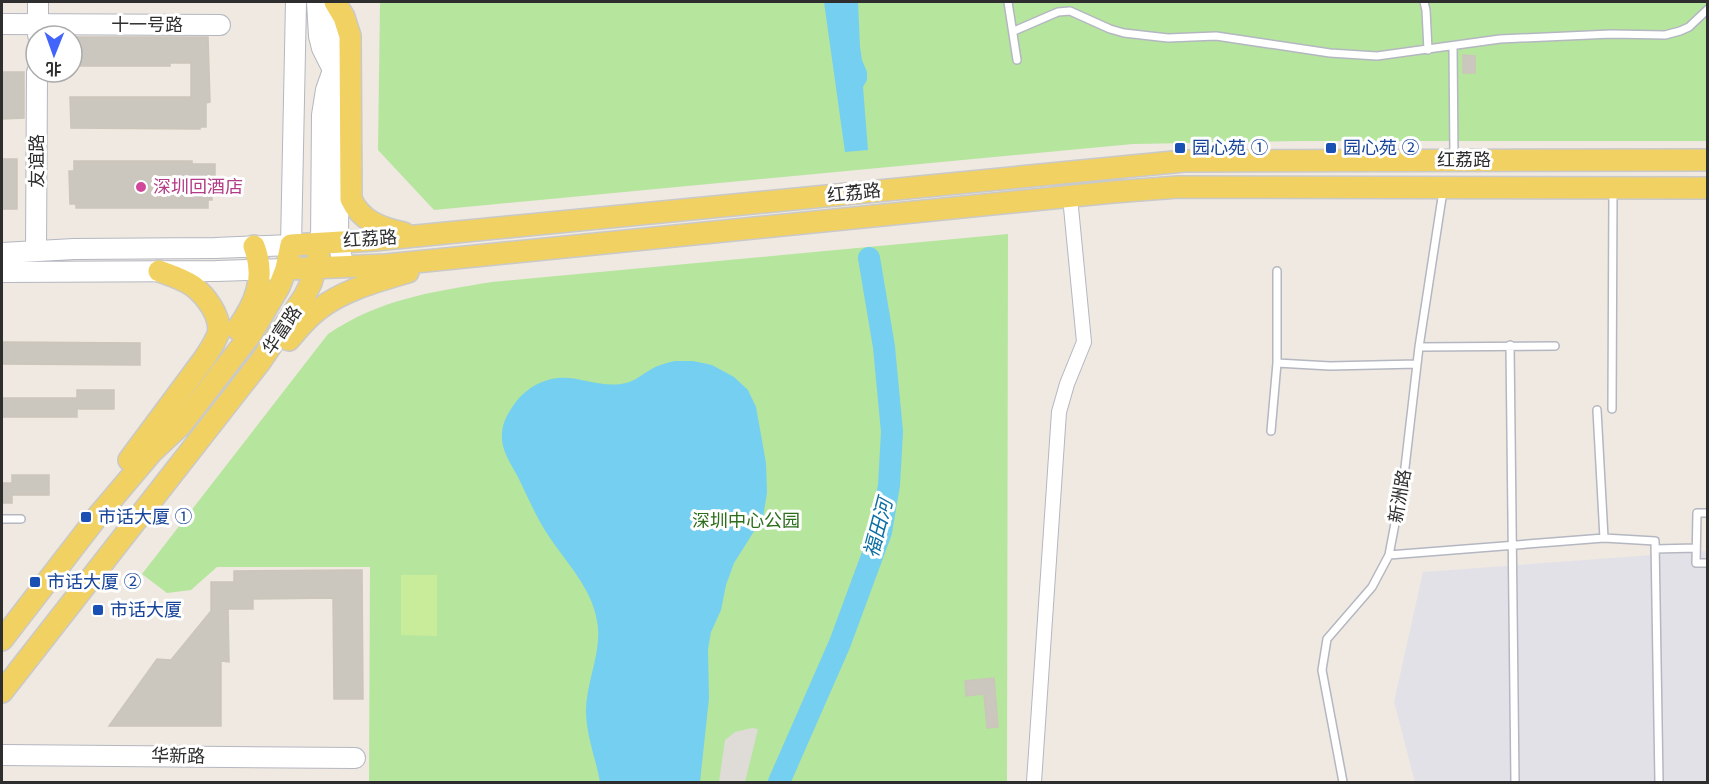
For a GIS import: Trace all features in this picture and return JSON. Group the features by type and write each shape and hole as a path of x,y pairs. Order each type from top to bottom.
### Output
{"main road":[{"path":"38,2 38,24"},
{"name":"华富路","path":"2,640 97,517 152,452 181,425 206,394 262,319 286,269 291,244 296,2"},
{"name":"华富路","path":"317,2 319,36 333,70"},
{"path":"334,2 344,17 350,36 351,199 362,216 373,223 395,232 416,236"},
{"name":"华富路","path":"2,692 260,362 300,303 329,242 339,98 333,70 334,2"},
{"name":"十一号路","path":"2,24 24,28"},
{"name":"十一号路","path":"84,29 220,25"},
{"name":"友谊路","path":"36,251 37,84"},
{"name":"红荔路","path":"2,253 254,246 416,236 1158,163 1215,160 1707,160"},
{"name":"红荔路","path":"2,272 260,270 386,265 1188,187 1707,188"},
{"name":"华富路","path":"329,242 344,267"},
{"name":"华富路","path":"115,545 130,508 166,456 181,425 187,402 195,385 252,307 260,283 260,270 254,246"},
{"path":"260,362 288,341 319,309 338,297 445,260"},
{"path":"97,517 127,464 204,358 215,342 218,332 218,323 205,298 193,286 159,271"},
{"name":"华新路","path":"2,755 355,758"}],"street":[{"path":"1034,783 1059,412 1067,384 1084,342 1070,197"}],"lane":[{"path":"1008,2 1017,60"},
{"path":"1424,2 1428,50"},
{"path":"1014,31 1058,12 1070,10 1110,29 1124,33 1168,38 1216,36 1353,56 1377,56 1500,39 1680,32 1689,27 1707,9"},
{"path":"1453,46 1454,160"},
{"name":"新洲路","path":"1343,783 1322,670 1327,639 1372,587 1389,555 1404,476 1419,347 1443,189"},
{"path":"1612,409 1613,189"},
{"path":"1271,431 1277,363 1277,271"},
{"path":"1510,345 1515,783"},
{"path":"1419,347 1555,346"},
{"path":"1277,363 1330,366 1417,364"},
{"path":"1597,410 1604,538"},
{"path":"1707,513 1697,513 1696,548 1696,563 1707,563"},
{"path":"2,519 21,519"},
{"path":"1389,555 1604,538 1655,541 1659,783"},
{"path":"1655,549 1696,548"}],"shaded area":[{"path":"1707,551 1707,782 1415,782 1394,702 1423,572"},
{"path":"758,729 745,782 719,782 725,740 735,732"}],"green space":[{"path":"380,2 1707,2 1707,141 1301,141 1133,144 434,210 378,150"},
{"name":"深圳中心公园","path":"1008,234 1007,782 369,782 370,567 217,567 191,590 167,593 142,574 328,334 347,322 387,305 427,294 492,282"},
{"path":"401,575 437,575 437,636 401,635"}],"water":[{"path":"824,2 858,2 860,47 867,72 867,80 863,87 868,150 845,152"},
{"path":"693,361 712,365 734,377 748,390 756,407 766,463 767,493 763,517 734,563 726,585 721,610 711,632 708,649 709,698 700,782 600,782 586,720 587,700 598,643 594,609 584,587 550,538 533,508 506,455 502,430 506,417 516,402 540,383 555,378 564,378 611,385 625,383 665,363"}],"building":[{"path":"84,37 208,37 210,102 206,103 206,127 200,127 200,129 71,128 70,97 191,97 191,63 170,63 170,66 84,66"},
{"path":"1463,55 1475,56 1475,73 1463,73"},
{"path":"2,72 24,72 24,118 2,119"},
{"path":"2,159 17,159 17,209 2,209"},
{"name":"深圳回酒店","path":"74,161 192,161 192,164 215,164 215,178 212,178 212,200 208,200 208,208 76,208 76,204 70,204 69,171 74,171"},
{"path":"2,342 140,343 140,365 2,364"},
{"path":"77,390 114,390 114,409 77,409 77,417 2,417 2,398 77,398"},
{"path":"12,475 49,475 49,495 12,495 12,503 2,503 2,483 12,483"},
{"path":"362,570 363,699 334,699 333,598 253,599 253,609 228,609 229,662 221,661 221,726 109,726 157,659 171,660 211,611 211,582 234,582 234,571"},
{"path":"994,678 998,727 987,728 984,694 966,696 965,681"}],"waterway":[{"name":"福田河","path":"779,782 840,643 881,532 889,485 892,432 884,347 869,258"}],"place":[{"name":"园心苑 ①","path":"1180,148"},
{"name":"园心苑 ②","path":"1331,148"},
{"name":"深圳回酒店","path":"141,187"},
{"name":"市话大厦 ①","path":"86,517"},
{"name":"市话大厦 ②","path":"35,582"},
{"name":"市话大厦","path":"98,610"}]}
